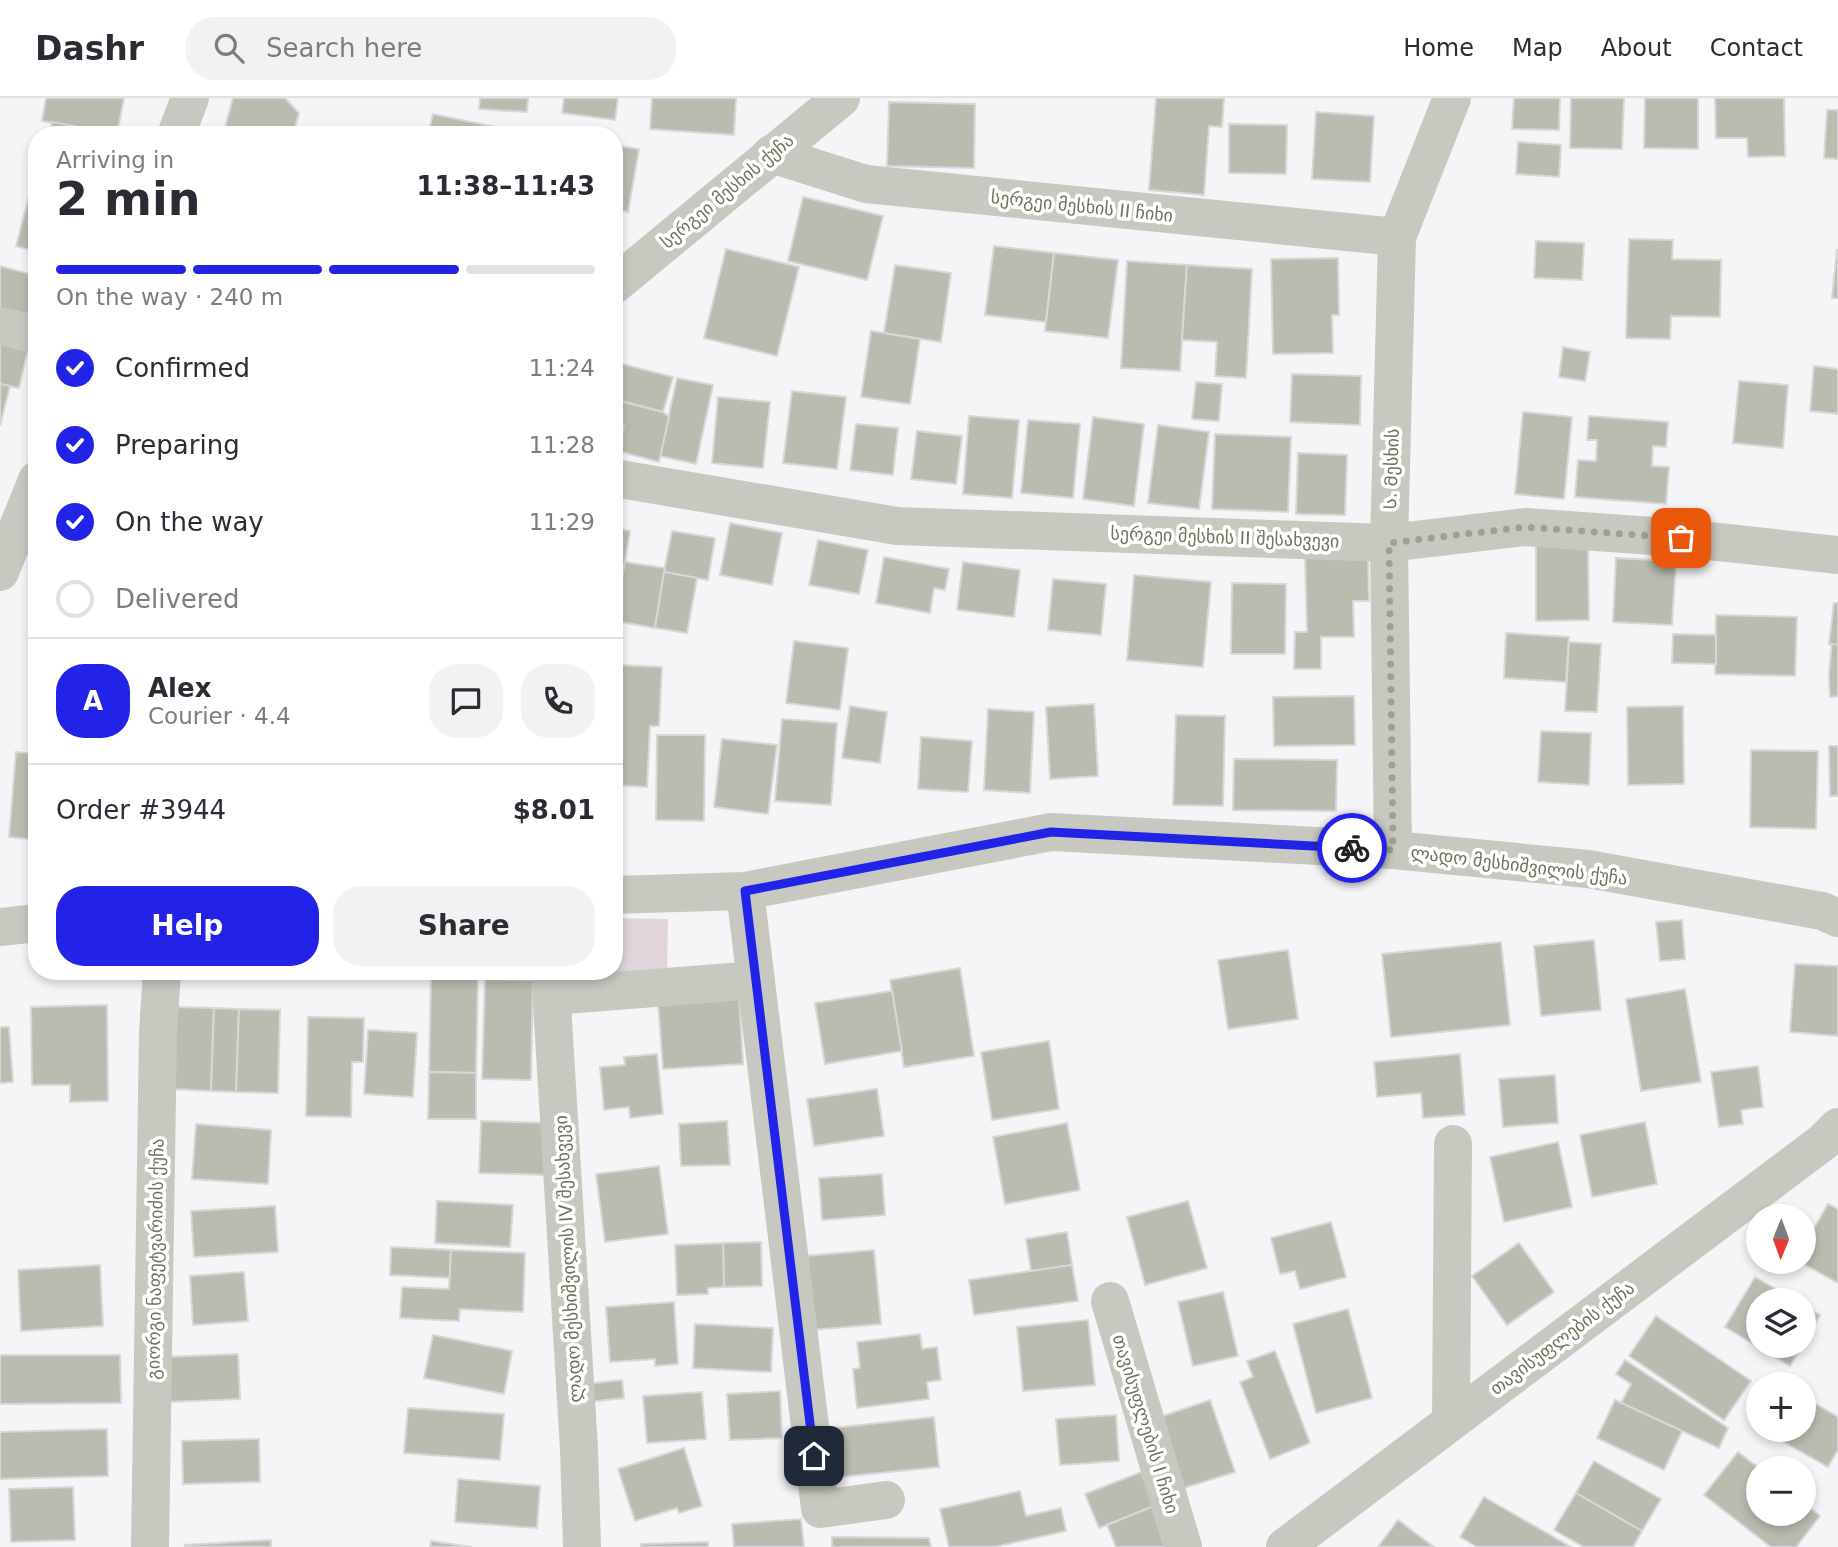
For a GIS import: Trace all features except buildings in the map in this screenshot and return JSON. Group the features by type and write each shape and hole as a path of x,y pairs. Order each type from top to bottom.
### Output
{"street":[{"path":"179,126 190,98"},
{"name":"სერგეი მესხის ქუჩა","path":"623,273 841,98"},
{"name":"Ს. Მესხის","path":"1393,850 1389,543 1397,237 1452,98"},
{"name":"სერგეი მესხის II ჩიხი","path":"771,154 866,184 1397,237"},
{"path":"0,326 28,333"},
{"name":"სერგეი მესხის II შესახვევი","path":"623,480 897,526 1389,543 1525,527 1681,538 1838,555"},
{"path":"0,572 28,502"},
{"name":"ლადო მესხიშვილის ქუჩა","path":"623,895 745,891 1051,832 1393,850 1588,869 1822,911 1838,918"},
{"path":"745,891 821,1509 886,1500"},
{"path":"0,927 28,924"},
{"path":"551,984 756,979"},
{"name":"გიორგი ნაფეტვარიძის ქუჩა","path":"150,1547 158,1032 161,980"},
{"name":"ლადო მესხიშვილის IV შესახვევი","path":"551,984 579,1449 582,1547"},
{"name":"თავისუფლების ქუჩა","path":"1285,1547 1451,1421 1833,1142"},
{"path":"1451,1421 1453,1144"},
{"name":"თავისუფლების I ჩიხი","path":"1110,1301 1183,1547"}],"shaded area":[{"path":"623,918 668,919 667,976 623,975"}],"way so far":[{"path":"1352,848 1393,850 1389,543 1525,527 1681,538"}],"route":[{"path":"814,1456 745,891 1051,832 1352,848"}]}
